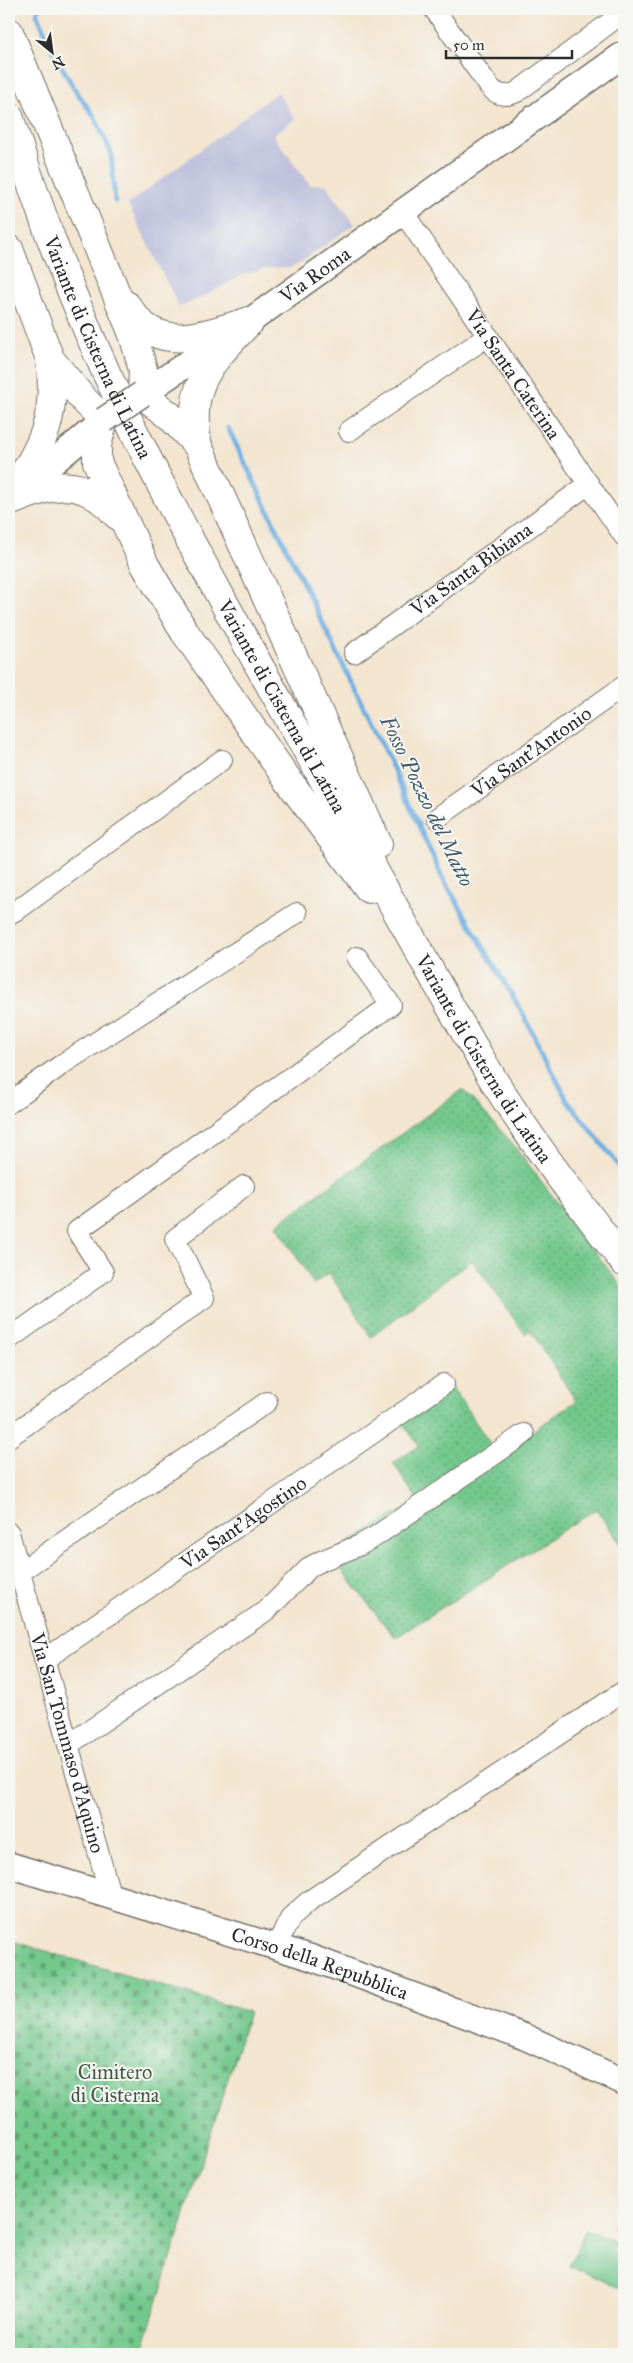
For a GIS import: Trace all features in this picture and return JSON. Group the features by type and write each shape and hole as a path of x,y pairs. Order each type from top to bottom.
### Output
{"main road":[{"path":"9,32 138,349 142,370 142,394 170,416 198,446"},
{"name":"Variante di Cisterna di Latina","path":"9,116 27,173 74,298 130,423 214,584 494,1081 554,1172 624,1262"},
{"path":"9,249 50,359 53,386 49,420 37,451 9,499"},
{"path":"116,294 142,325 164,335 186,337 250,321"},
{"path":"250,321 212,364 201,382 194,413 198,446 334,745 441,987"},
{"path":"50,359 84,400 104,420 97,445 97,462 151,575 195,648 288,780 441,987"},
{"path":"9,499 55,486 72,485 86,490 101,499 126,525"}],"street":[{"path":"434,9 489,86 495,92 504,95 517,92 624,12"},
{"name":"Via Roma","path":"9,499 104,420 250,321 624,54"},
{"name":"Via Santa Caterina","path":"403,212 624,536"},
{"path":"349,431 488,336"},
{"name":"Via Santa Bibiana","path":"354,654 589,484"},
{"name":"Via Sant'Antonio","path":"437,818 624,686"},
{"path":"9,914 20,908 222,760"},
{"path":"9,1103 64,1063 297,913"},
{"path":"9,1340 104,1272 77,1231 391,1005 357,957"},
{"path":"9,1437 204,1298 175,1239 244,1186"},
{"name":"Via Sant'Agostino","path":"44,1660 444,1384"},
{"path":"21,1571 267,1402"},
{"path":"68,1744 263,1613 278,1601 310,1567 376,1536 524,1434"},
{"name":"Via San Tommaso d'Aquino","path":"9,1532 110,1894"},
{"path":"276,1946 291,1917 309,1901 624,1691"},
{"name":"Corso della Repubblica","path":"9,1865 110,1894 276,1946 525,2036 624,2082"}],"shaded area":[{"path":"278,92 295,119 273,135 310,185 325,184 355,224 299,264 289,268 265,269 242,275 201,298 179,307 128,204"}],"green space":[{"path":"463,1089 513,1144 624,1290 624,1549 596,1509 395,1638 329,1554 418,1501 393,1463 419,1446 401,1421 451,1386 498,1455 576,1401 530,1330 525,1334 472,1260 371,1337 329,1273 314,1284 276,1225"},
{"name":"Cimitero di Cisterna","path":"9,1940 249,2012 141,2354 9,2354"},
{"path":"624,2201 624,2232 613,2227"},
{"path":"586,2229 624,2246 624,2290 569,2266"}],"waterway":[{"path":"39,9 37,14 55,55 75,90 94,116 111,152 115,201"},
{"name":"Fosso Pozzo del Matto","path":"228,428 391,764 442,877 522,1012 567,1100 624,1172"}]}
